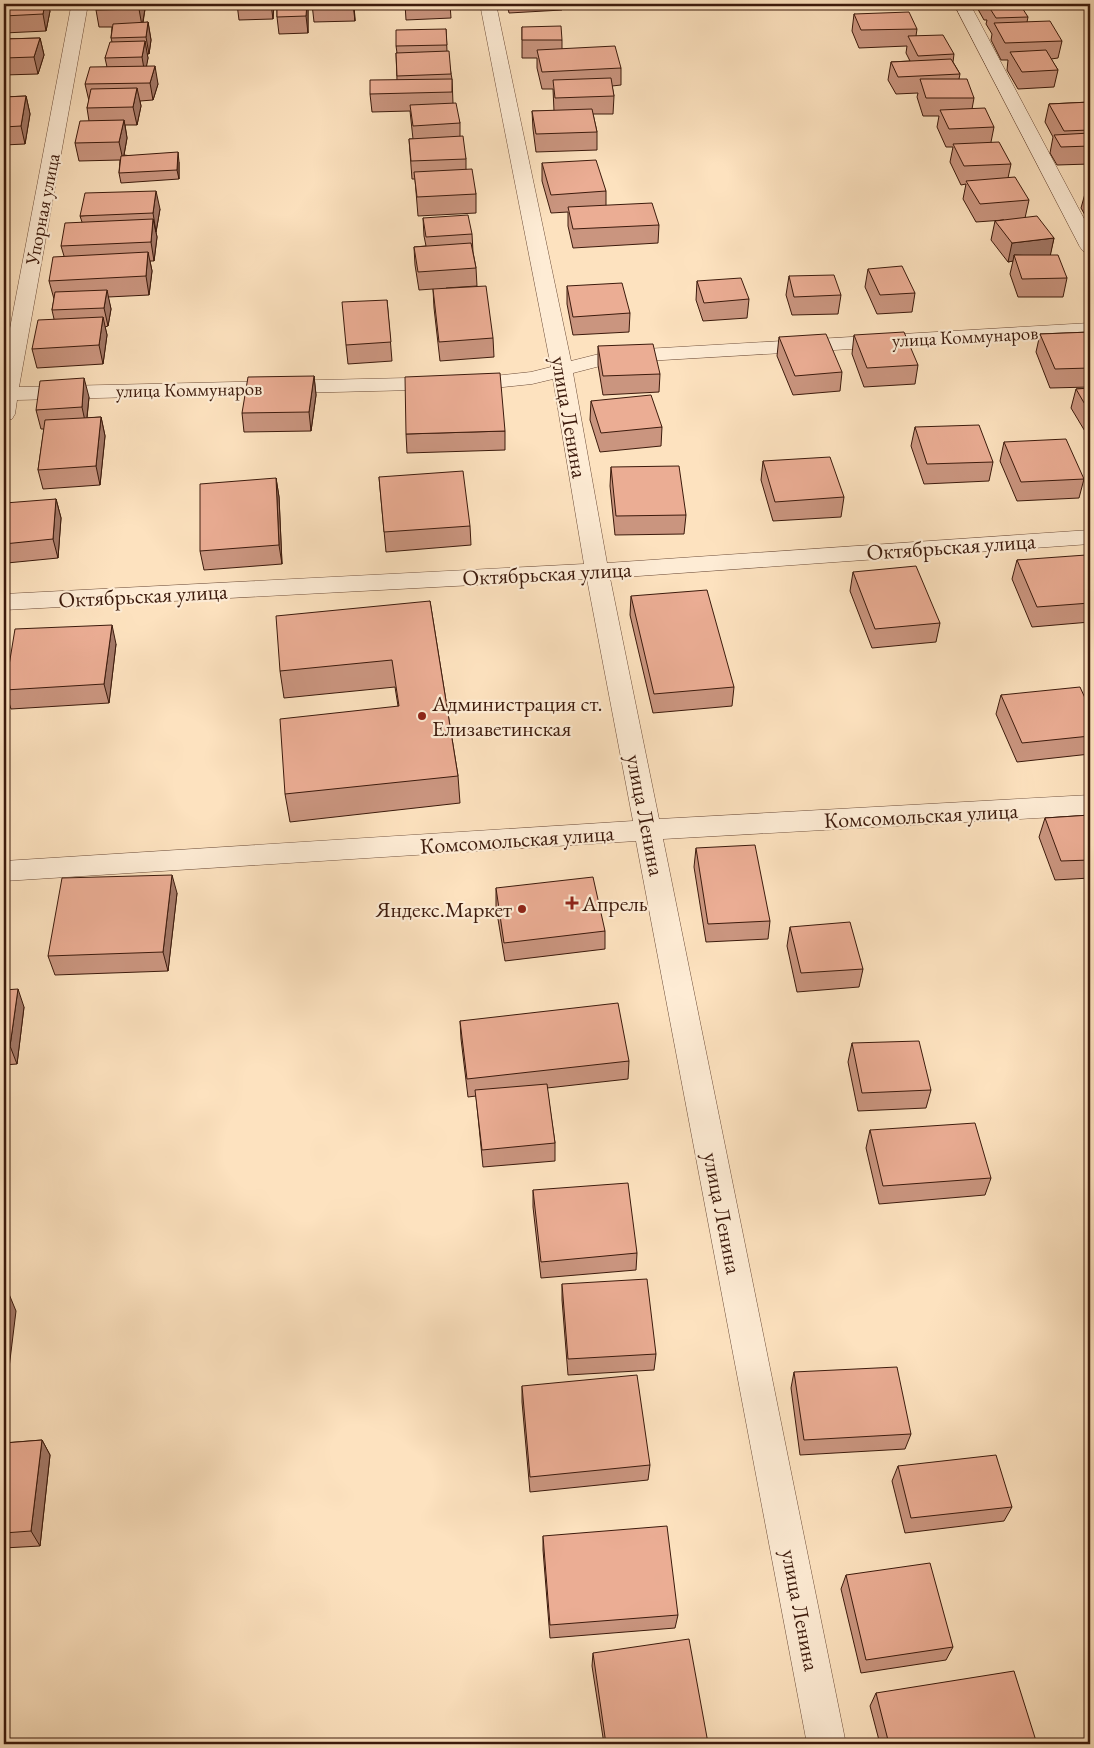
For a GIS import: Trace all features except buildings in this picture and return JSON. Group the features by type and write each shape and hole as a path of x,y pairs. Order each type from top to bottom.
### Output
{"street":[{"path":"4,6 66,4"},
{"name":"Упорная улица","path":"5,400 80,4"},
{"name":"улица Ленина","path":"488,4 562,370 597,571 827,1744"},
{"path":"962,4 1090,247"},
{"name":"улица Коммунаров","path":"5,400 494,382 532,378 611,357 1090,329"},
{"name":"Октябрьская улица","path":"4,602 597,571 1090,537"},
{"name":"Комсомольская улица","path":"4,871 649,830 1090,805"}],"place":[{"name":"Администрация ст. Елизаветинская","path":"422,716"},
{"name":"Апрель","path":"572,903"},
{"name":"Яндекс.Маркет","path":"522,909"}]}
